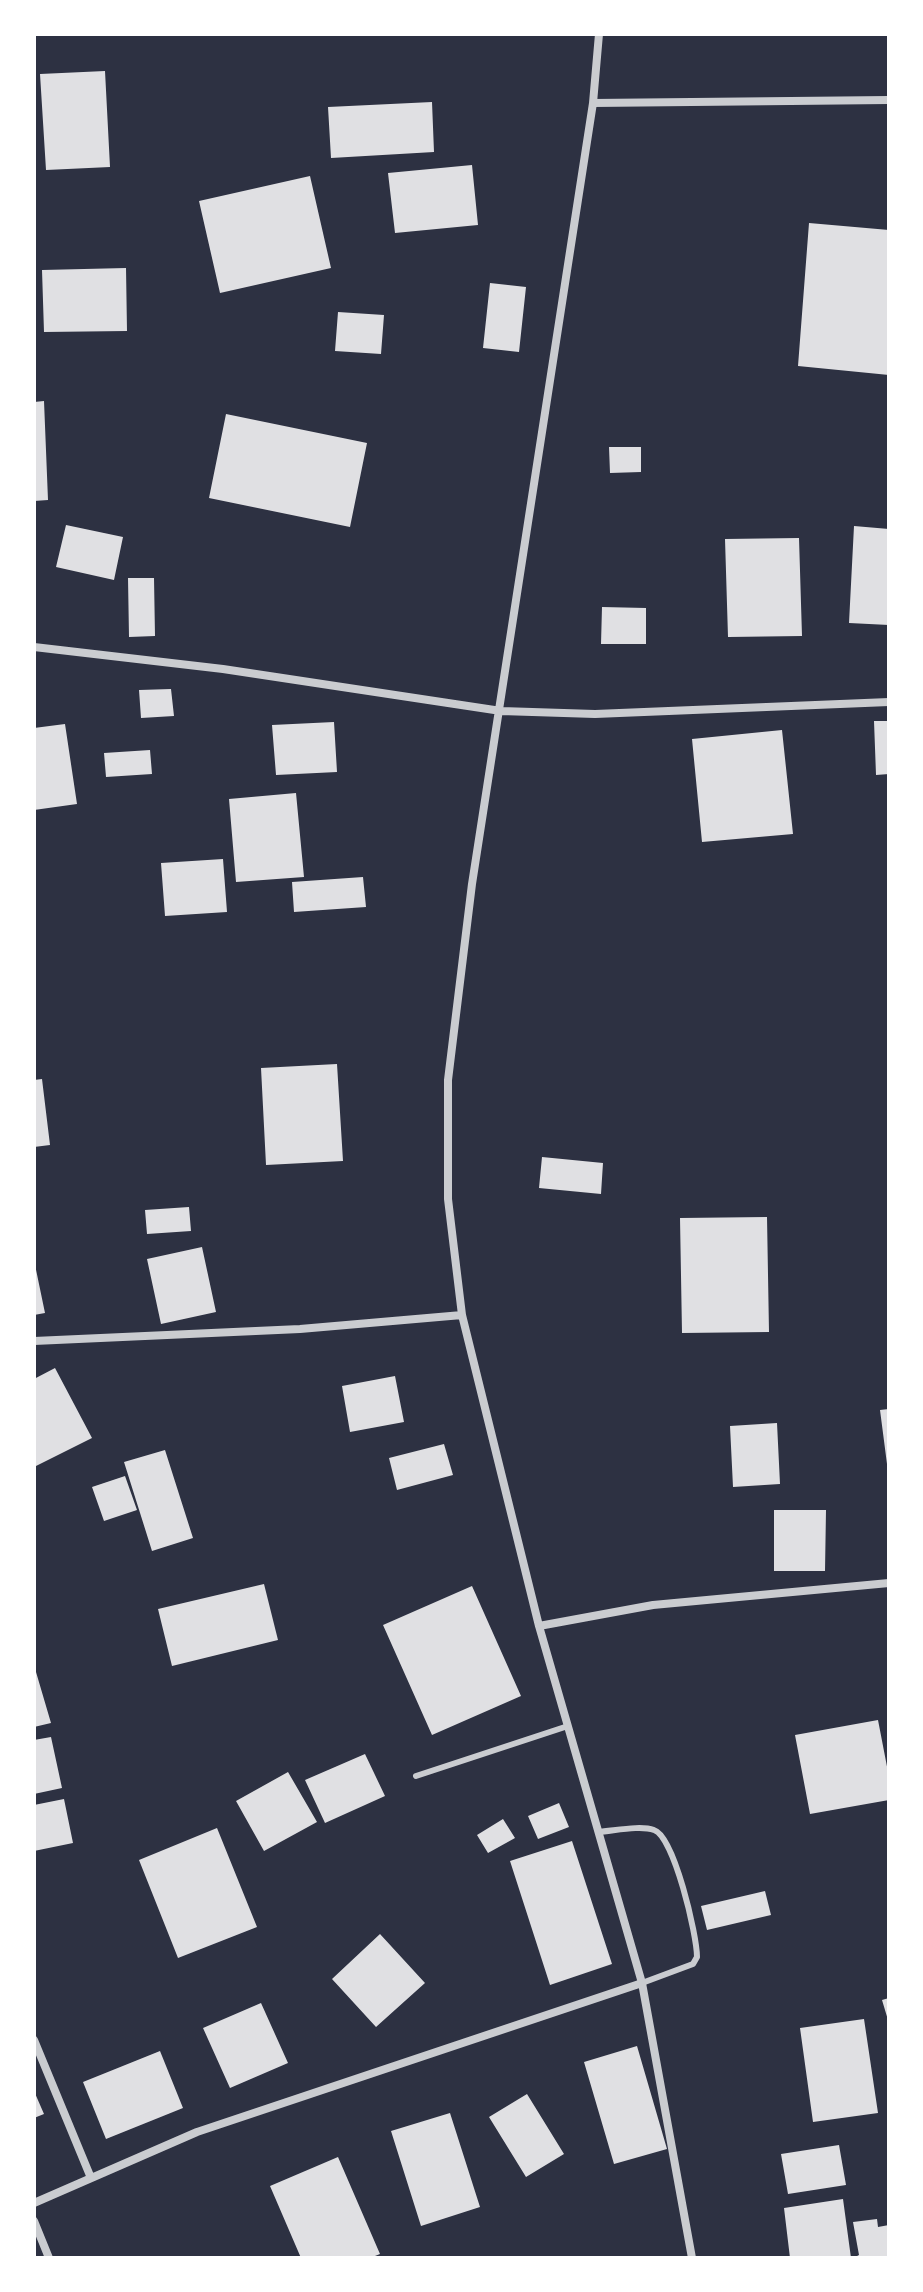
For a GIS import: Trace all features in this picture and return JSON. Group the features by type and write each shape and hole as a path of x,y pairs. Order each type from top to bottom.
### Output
{"street":[{"path":"599,34 593,103 472,884 448,1080 448,1199 462,1315 539,1626 642,1983 692,2258"},
{"path":"593,103 889,100"},
{"path":"34,647 223,669 501,711 595,714 889,702"},
{"path":"34,1341 300,1329 462,1315"},
{"path":"539,1626 653,1605 889,1583"},
{"path":"34,2203 197,2132 642,1983"},
{"path":"34,2040 91,2178"},
{"path":"34,2221 49,2258"}],"lane":[{"path":"416,1776 568,1726"},
{"path":"598,1832 653,1829 665,1836 674,1860 697,1957 693,1964 642,1983"}],"building":[{"path":"105,71 110,167 46,170 40,74"},
{"path":"432,102 434,152 331,158 328,107"},
{"path":"472,165 478,225 395,233 388,173"},
{"path":"310,176 331,268 220,293 199,201"},
{"path":"809,223 889,230 889,375 798,366"},
{"path":"126,268 127,331 44,332 42,270"},
{"path":"490,283 526,287 519,352 483,348"},
{"path":"338,312 384,315 381,354 335,351"},
{"path":"44,401 48,500 34,501 34,402"},
{"path":"226,414 367,443 350,527 209,498"},
{"path":"609,447 641,447 641,472 610,473"},
{"path":"66,525 123,537 114,580 56,567"},
{"path":"854,526 889,529 889,625 849,623"},
{"path":"799,538 802,636 728,637 725,539"},
{"path":"128,578 154,578 155,636 129,637"},
{"path":"602,607 646,608 646,644 601,644"},
{"path":"171,689 174,716 141,718 139,690"},
{"path":"874,721 889,721 889,774 876,775"},
{"path":"334,722 337,772 276,775 272,725"},
{"path":"65,724 77,804 34,810 34,728"},
{"path":"782,730 793,834 702,842 692,739"},
{"path":"150,750 152,774 106,777 104,753"},
{"path":"296,793 304,877 236,882 229,799"},
{"path":"223,859 227,912 165,916 161,863"},
{"path":"363,877 366,907 294,912 292,882"},
{"path":"337,1064 343,1161 266,1165 261,1068"},
{"path":"42,1079 50,1145 34,1147 34,1080"},
{"path":"542,1157 603,1163 601,1194 539,1188"},
{"path":"189,1207 191,1231 147,1234 145,1210"},
{"path":"767,1217 769,1332 682,1333 680,1218"},
{"path":"202,1247 216,1312 161,1324 147,1259"},
{"path":"34,1260 45,1313 34,1315"},
{"path":"55,1368 92,1438 34,1467 34,1379"},
{"path":"395,1376 404,1422 350,1432 342,1386"},
{"path":"889,1409 889,1464 887,1464 880,1410"},
{"path":"777,1423 780,1484 733,1487 730,1426"},
{"path":"444,1444 453,1475 397,1490 389,1458"},
{"path":"165,1450 193,1538 152,1551 124,1462"},
{"path":"125,1476 137,1510 104,1521 92,1487"},
{"path":"774,1510 826,1510 825,1571 774,1571"},
{"path":"264,1584 278,1640 172,1666 158,1609"},
{"path":"472,1586 521,1696 432,1735 383,1625"},
{"path":"34,1673 51,1723 34,1727"},
{"path":"878,1720 889,1777 889,1800 810,1814 795,1735"},
{"path":"51,1737 62,1788 34,1794 34,1740"},
{"path":"365,1754 385,1796 325,1823 305,1780"},
{"path":"288,1772 317,1822 264,1851 236,1801"},
{"path":"64,1799 73,1843 34,1851 34,1805"},
{"path":"559,1803 569,1827 538,1839 528,1816"},
{"path":"503,1819 515,1838 488,1853 477,1835"},
{"path":"217,1828 257,1927 178,1958 139,1860"},
{"path":"572,1841 612,1964 550,1985 510,1861"},
{"path":"765,1891 771,1915 707,1930 701,1906"},
{"path":"380,1934 425,1983 376,2027 332,1979"},
{"path":"889,1998 889,2020 888,2020 882,2000"},
{"path":"261,2003 288,2063 230,2088 203,2028"},
{"path":"864,2019 878,2113 813,2122 800,2028"},
{"path":"637,2046 667,2149 614,2164 584,2062"},
{"path":"160,2051 183,2108 106,2139 83,2082"},
{"path":"34,2091 44,2114 34,2118"},
{"path":"527,2094 564,2154 526,2177 489,2117"},
{"path":"450,2113 480,2207 421,2226 391,2131"},
{"path":"839,2145 846,2185 788,2194 781,2154"},
{"path":"338,2157 380,2254 370,2258 301,2258 270,2186"},
{"path":"843,2199 851,2258 790,2258 784,2208"},
{"path":"877,2219 878,2227 889,2225 889,2258 853,2258 859,2255 853,2222"}]}
